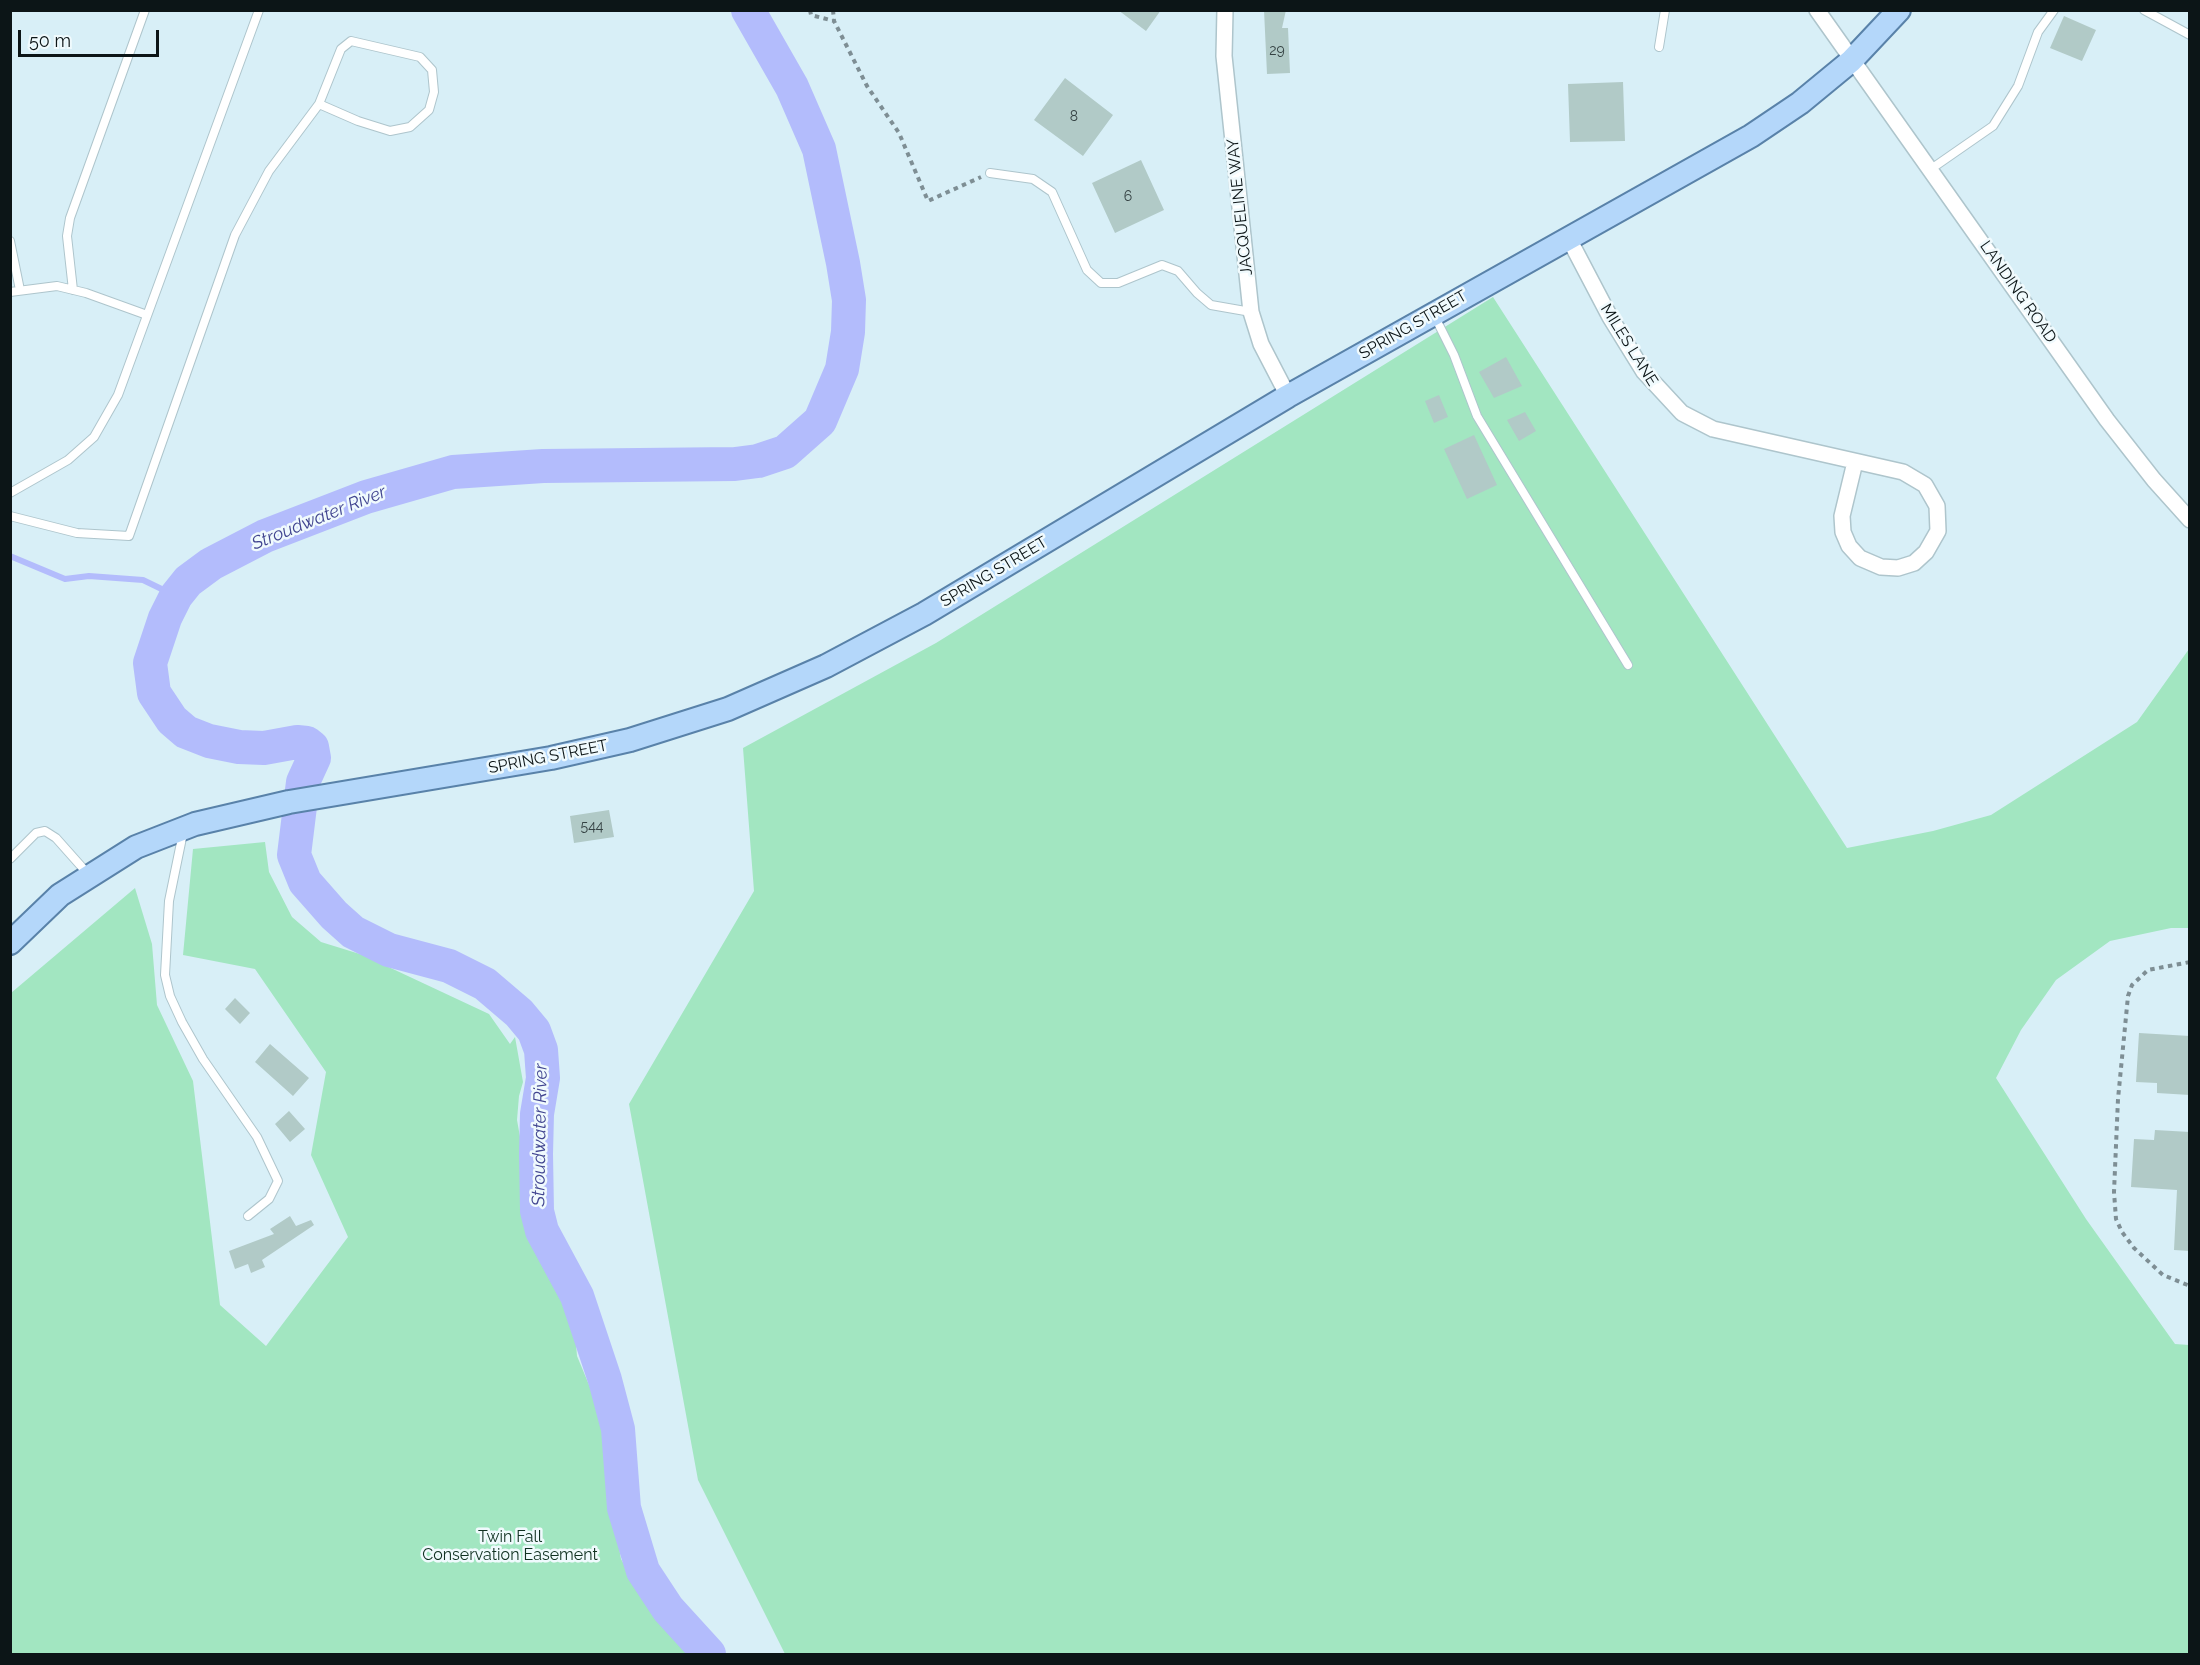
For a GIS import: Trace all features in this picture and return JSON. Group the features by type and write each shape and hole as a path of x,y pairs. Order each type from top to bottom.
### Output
{"main road":[{"name":"SPRING STREET","path":"11,940 60,895 136,847 184,828 289,802 551,758 630,740 728,709 826,666 924,614 1288,396 1751,136 1800,103 1851,61 1899,10"}],"street":[{"name":"JACQUELINE WAY","path":"1226,10 1224,56 1251,312 1261,344 1288,396"},
{"name":"LANDING ROAD","path":"1817,10 2108,420 2154,480 2190,520"},
{"name":"MILES LANE","path":"1568,237 1610,317 1644,372 1657,390 1682,413 1713,429 1911,475 1925,485 1934,498 1939,514 1938,531 1926,552 1914,562 1898,568 1881,567 1866,562 1849,546 1843,532 1842,516 1855,462"}],"lane":[{"path":"73,290 67,236 70,218 145,10"},
{"path":"10,492 68,460 94,437 118,395 259,10"},
{"path":"1659,47 1665,10"},
{"path":"1931,169 1993,126 2018,86 2038,32 2054,10"},
{"path":"2144,10 2190,35"},
{"path":"10,516 77,532 129,536 235,235 269,171 319,104 341,49 351,41 420,57 432,70 434,92 429,110 410,127 390,131 358,121 319,104"},
{"path":"990,173 1033,179 1053,192 1087,270 1101,283 1119,283 1162,265 1178,271 1197,294 1212,305 1251,312"},
{"path":"10,241 20,290"},
{"path":"10,292 57,286 147,315"},
{"path":"1433,313 1454,354 1477,416 1628,665"},
{"path":"184,828 169,901 165,975 170,996 202,1059 257,1137 278,1181 269,1199 248,1216"},
{"path":"10,859 36,833 45,831 56,838 90,876"}],"path":[{"path":"810,10 811,15 834,21"},
{"path":"833,10 834,21 867,86 899,133 928,201 990,173"},
{"path":"2190,962 2148,970 2132,985 2128,996 2118,1099 2114,1192 2116,1219 2134,1248 2163,1275 2190,1286"}],"green space":[{"path":"1493,297 1847,848 1933,831 1991,815 2137,722 2189,649 2189,928 2171,928 2110,941 2056,980 2021,1030 1996,1078 2086,1219 2175,1344 2189,1345 2189,1654 785,1654 698,1480 629,1104 754,891 743,748 936,643"},
{"name":"Twin Fall Conservation Easement","path":"265,842 269,872 292,917 321,942 363,955 489,1014 510,1044 515,1037 523,1082 517,1120 525,1165 525,1221 541,1250 565,1268 570,1290 578,1292 581,1296 580,1316 575,1332 577,1356 597,1404 609,1451 609,1487 621,1559 635,1584 663,1614 693,1640 702,1654 11,1654 11,993 135,888 152,944 157,1005 193,1081 220,1305 266,1346 348,1237 311,1155 326,1072 255,969 183,955 193,849"}],"building":[{"path":"1118,10 1161,10 1146,31"},
{"path":"1264,10 1286,10 1282,28 1288,28 1290,73 1267,74"},
{"path":"2064,16 2096,30 2082,61 2050,48"},
{"path":"1065,78 1113,115 1083,156 1034,120"},
{"path":"1623,82 1625,141 1570,142 1568,84"},
{"path":"1141,160 1164,210 1115,233 1092,183"},
{"path":"1506,357 1522,386 1494,398 1479,372"},
{"path":"1439,395 1448,417 1434,423 1425,401"},
{"path":"1525,412 1536,431 1519,441 1507,420"},
{"path":"1474,435 1497,485 1467,499 1444,449"},
{"path":"609,810 614,837 574,843 570,816"},
{"path":"235,998 250,1013 240,1024 225,1009"},
{"path":"2139,1033 2190,1036 2190,1095 2157,1093 2157,1083 2136,1082"},
{"path":"270,1044 309,1078 293,1096 255,1062"},
{"path":"289,1111 305,1129 290,1142 275,1124"},
{"path":"2155,1130 2190,1132 2190,1251 2174,1250 2177,1190 2131,1187 2134,1139 2154,1140"},
{"path":"290,1216 296,1226 311,1220 314,1225 262,1260 265,1267 251,1273 248,1264 235,1269 229,1251 274,1234 270,1229"}],"waterway":[{"name":"Stroudwater River","path":"709,1654 668,1609 643,1571 624,1508 618,1429 605,1380 577,1296 542,1231 537,1211 536,1154 537,1114 543,1078 541,1050 534,1031 519,1013 485,984 449,966 389,950 353,932 334,915 305,882 294,855 303,782 314,758 312,747 307,743 297,742 264,748 239,747 209,741 186,732 172,720 154,693 150,663 165,618 176,596 188,581 211,564 265,536 366,497 453,472 543,466 735,464 758,461 785,452 820,421 842,369 848,332 849,300 843,263 819,149 792,87 748,10"},
{"path":"10,556 65,579 89,576 143,580 176,596"}]}
